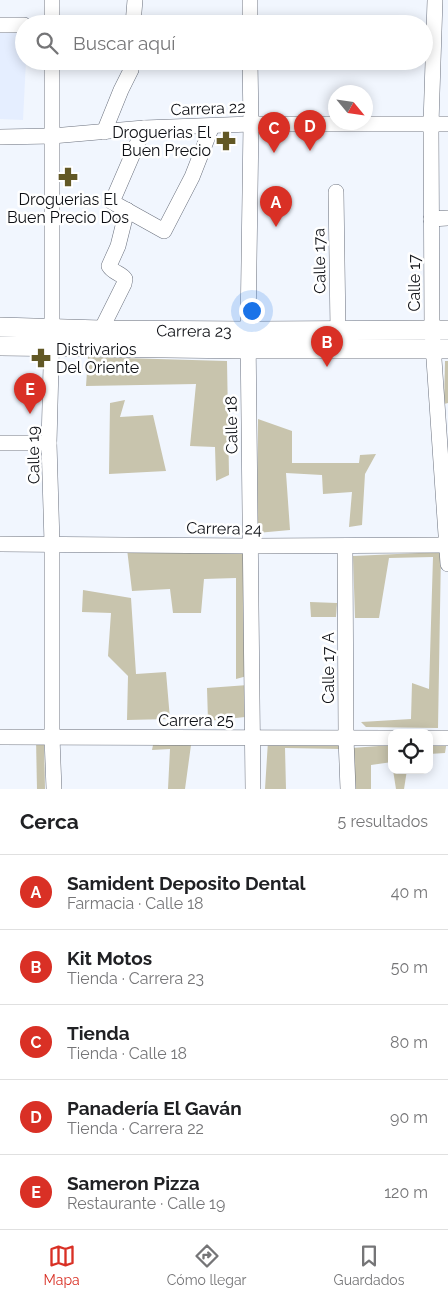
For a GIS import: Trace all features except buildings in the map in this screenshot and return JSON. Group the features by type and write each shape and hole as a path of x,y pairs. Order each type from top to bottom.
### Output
{"street":[{"path":"52,0 52,15"},
{"path":"134,15 135,0"},
{"path":"250,0 250,15"},
{"name":"Calle 17","path":"433,62 435,0"},
{"path":"0,25 15,25"},
{"name":"Calle 19","path":"52,70 52,347 49,443 52,543 52,737 54,789"},
{"path":"104,132 120,90 131,70"},
{"name":"Calle 18","path":"250,70 248,349 252,789"},
{"name":"Calle 17","path":"433,70 431,219 440,330 448,564"},
{"name":"Carrera 22","path":"0,137 52,136 144,128 251,124 448,124"},
{"path":"144,128 112,202 164,231 192,177 212,126"},
{"name":"Calle 17a","path":"336,192 338,330"},
{"path":"101,330 124,284 125,279 123,276 113,271 109,266 118,246 127,210"},
{"path":"431,219 448,218"},
{"name":"Carrera 23","path":"0,327 101,330 440,330"},
{"name":"Carrera 23","path":"0,346 440,349"},
{"path":"0,443 49,443"},
{"name":"Carrera 24","path":"0,544 448,546"},
{"name":"Calle 17 A","path":"345,546 348,789"},
{"name":"Carrera 25","path":"0,737 388,738"},
{"path":"433,738 448,738"}],"shaded area":[{"path":"0,31 15,32 15,70 26,70 23,120 0,119"},
{"path":"88,357 227,361 229,475 216,481 215,447 190,446 196,384 86,386"},
{"path":"445,361 448,361 448,403 444,404"},
{"path":"125,400 120,417 153,415 166,471 109,474 110,403"},
{"path":"258,419 292,431 292,463 359,463 360,455 376,454 365,474 362,525 349,527 352,492 323,494 322,475 286,473 290,530 257,533"},
{"path":"127,549 244,551 247,676 236,679 236,578 204,579 201,613 173,613 170,589 132,591"},
{"path":"441,552 438,728 366,727 361,722 411,719 412,683 429,689 433,557 389,558 379,618 355,618 353,556"},
{"path":"83,590 131,598 136,674 166,672 170,719 127,720 128,676 108,656 111,613 82,612"},
{"path":"310,602 337,603 336,617 311,617"},
{"path":"248,685 245,717 208,721 207,688"},
{"path":"44,737 45,789 37,789 36,739"},
{"path":"342,740 340,749 285,748 286,789 265,789 268,741"},
{"path":"447,740 445,753 433,754 433,742"},
{"path":"153,745 191,745 185,789 168,789 170,749 152,750"},
{"path":"388,745 388,763 371,765 371,789 354,789 352,748"},
{"path":"394,774 406,774 404,789 396,789"}],"place":[{"name":"Droguerias El Buen Precio","path":"226,141"},
{"name":"Panadería El Gaván","path":"310,151"},
{"name":"Tienda","path":"274,153"},
{"name":"Droguerias El Buen Precio Dos","path":"68,177"},
{"name":"Samident Deposito Dental","path":"276,227"},
{"name":"Distrivarios Del Oriente","path":"41,358"},
{"name":"Kit Motos","path":"327,367"},
{"name":"Sameron Pizza","path":"30,414"}]}
